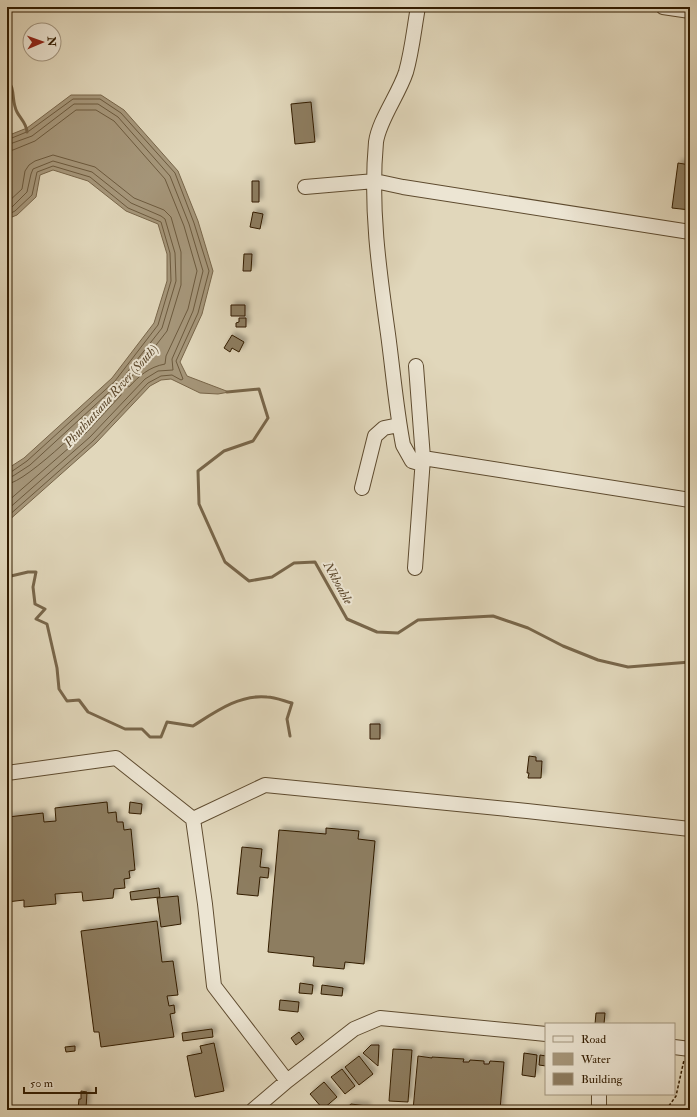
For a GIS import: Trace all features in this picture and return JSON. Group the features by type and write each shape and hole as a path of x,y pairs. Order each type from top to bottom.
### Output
{"street":[{"path":"418,7 406,73 384,118 377,140 374,205 378,258 403,445 412,461 423,461 690,500"},
{"path":"663,7 690,11"},
{"path":"305,187 375,182 403,188 690,232"},
{"path":"415,568 423,461 416,366"},
{"path":"362,488 375,436 384,428 399,424"},
{"path":"7,773 116,758 193,819 205,904 214,986 287,1080"},
{"path":"193,819 265,786 527,811 690,829"},
{"path":"253,1110 287,1080 354,1029 380,1018 545,1034"},
{"path":"598,1110 599,1095"}],"path":[{"path":"666,1110 676,1096 684,1064 683,1048"}],"water":[{"name":"Phuthiatsana River (South)","path":"71,95 101,95 124,110 178,171 198,221 213,271 202,314 180,362 187,376 229,392 218,394 200,393 171,379 161,380 150,386 96,443 7,522 7,469 24,458 112,378 154,323 167,281 167,254 158,224 126,211 88,181 53,170 40,175 36,197 17,215 7,219 7,136 27,128"}],"building":[{"path":"311,102 315,142 295,144 291,104"},
{"path":"678,163 690,165 690,210 672,208"},
{"path":"252,181 259,181 259,202 252,202"},
{"path":"253,212 263,214 260,229 250,227"},
{"path":"244,254 252,254 251,271 243,271"},
{"path":"231,305 245,305 245,316 231,316"},
{"path":"239,318 246,318 246,327 236,327 236,323 239,322"},
{"path":"232,335 244,342 239,352 232,348 230,352 224,348"},
{"path":"370,724 380,724 380,739 370,739"},
{"path":"529,756 536,757 536,761 542,761 541,778 528,778 529,773 527,773"},
{"path":"107,802 108,813 116,812 117,822 123,822 124,830 131,829 135,870 129,871 130,878 124,879 125,888 114,889 113,898 83,901 82,892 55,894 56,904 24,907 24,900 7,902 8,817 43,813 44,822 56,821 55,808"},
{"path":"130,802 142,804 141,814 129,813"},
{"path":"326,828 359,831 358,839 375,841 364,964 345,962 344,969 313,966 314,957 268,952 279,830 326,834"},
{"path":"242,847 262,849 260,867 269,868 268,878 260,877 258,896 237,894"},
{"path":"159,888 160,897 131,900 130,892"},
{"path":"178,896 181,924 161,927 157,898"},
{"path":"157,921 162,962 173,961 178,995 167,996 169,1006 174,1005 175,1013 170,1014 174,1037 101,1047 99,1032 94,1032 81,931"},
{"path":"300,983 313,985 312,994 299,993"},
{"path":"322,985 343,988 342,996 321,994"},
{"path":"280,1000 299,1002 298,1012 279,1010"},
{"path":"596,1013 605,1013 604,1023 595,1023"},
{"path":"212,1029 213,1037 183,1041 182,1033"},
{"path":"299,1032 304,1039 296,1045 291,1038"},
{"path":"214,1043 224,1091 195,1097 187,1056 202,1053 200,1046"},
{"path":"371,1045 379,1045 378,1066 363,1053"},
{"path":"75,1046 75,1051 66,1052 65,1047"},
{"path":"393,1049 412,1050 408,1102 389,1101"},
{"path":"524,1053 537,1055 535,1077 522,1075"},
{"path":"540,1055 545,1056 545,1066 539,1065"},
{"path":"359,1056 373,1074 359,1085 345,1067"},
{"path":"418,1056 464,1059 463,1062 469,1062 470,1060 484,1061 484,1064 489,1064 490,1061 504,1062 500,1110 413,1110"},
{"path":"342,1069 355,1086 345,1094 331,1077"},
{"path":"324,1082 337,1097 323,1109 310,1094"},
{"path":"81,1091 87,1092 86,1109 78,1109 79,1099 81,1099"},
{"path":"351,1104 367,1106 367,1110 344,1110"}],"waterway":[{"path":"7,79 12,87 15,108 25,124 27,132"},
{"name":"Nkhoahle","path":"227,392 259,389 268,418 253,441 224,451 198,471 199,504 225,562 249,581 272,577 294,563 315,562 347,619 377,632 398,633 418,620 493,616 528,628 563,646 598,660 628,667 690,662"},
{"path":"7,528 7,538"},
{"path":"7,561 11,576 28,572 36,572 33,587 35,604 45,609 36,619 47,624 57,668 59,689 67,701 79,700 88,712 125,729 142,729 150,737 161,737 167,722 193,726 219,710 238,701 247,698 267,697 292,703 287,719 290,736"}]}
